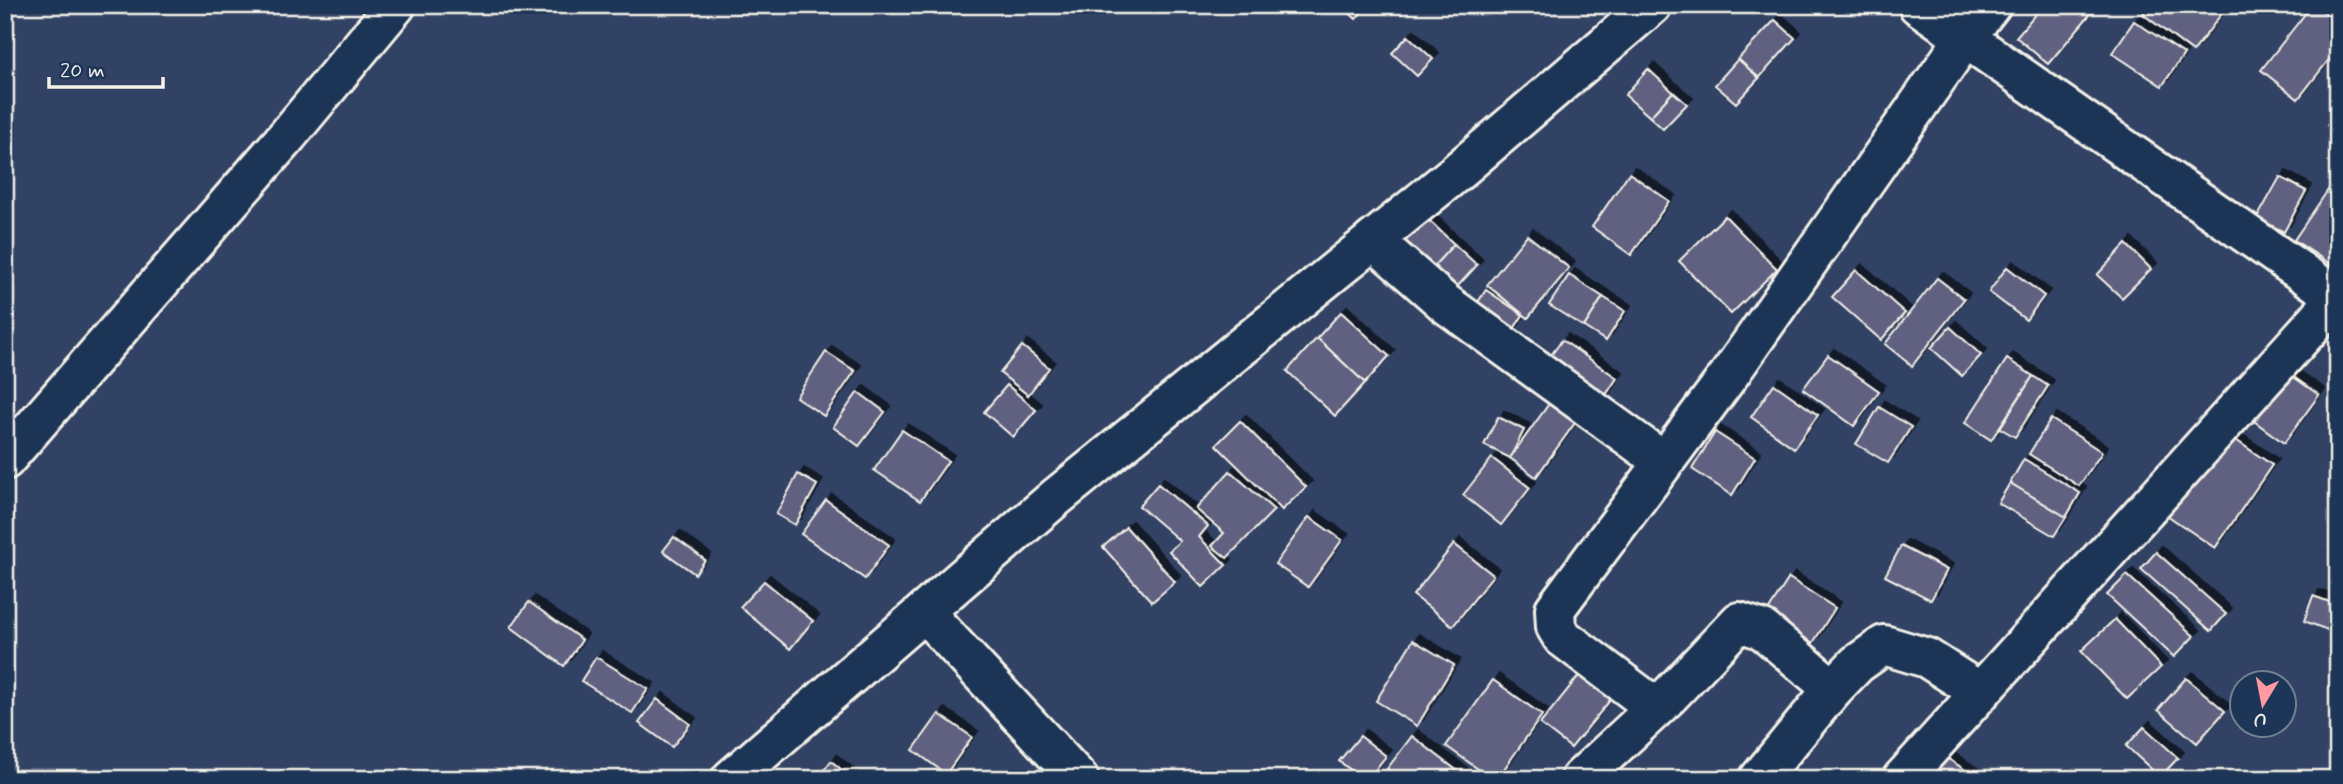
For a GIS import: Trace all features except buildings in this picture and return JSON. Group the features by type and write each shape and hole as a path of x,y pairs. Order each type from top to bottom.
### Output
{"street":[{"path":"5,460 288,135 396,5"},
{"path":"730,779 1054,499 1561,85 1652,5"},
{"path":"1902,779 2338,297 1918,5"},
{"path":"1655,707 1562,637 1556,627 1555,609 1729,375 1965,38 1991,5"},
{"path":"1373,240 1446,304 1664,462"},
{"path":"924,612 1079,779"},
{"path":"1580,779 1669,696 1739,622 1763,630 1833,689"},
{"path":"1761,778 1833,689 1857,664 1884,645 1927,658 1980,692"}]}
